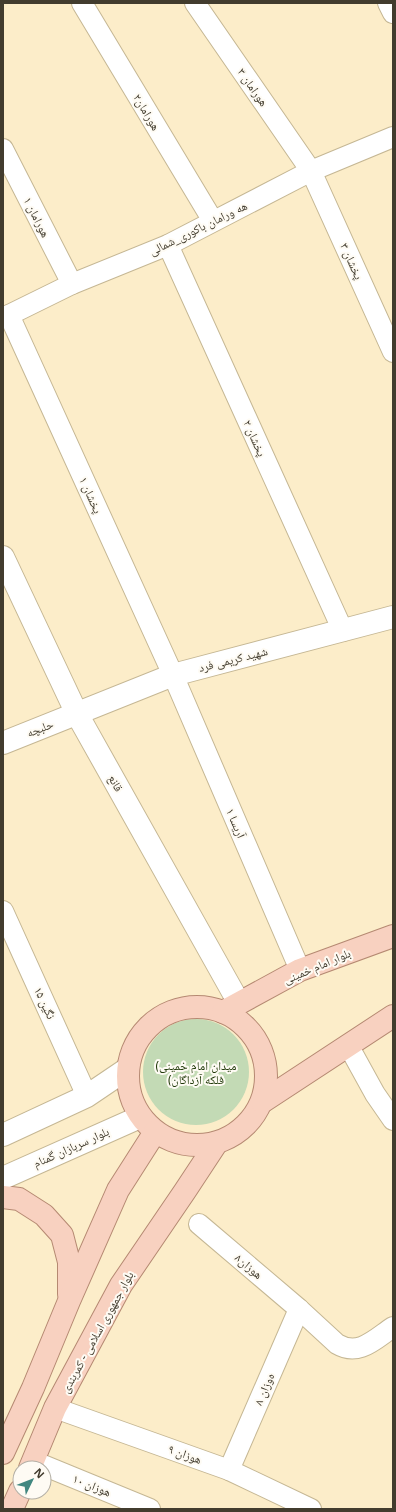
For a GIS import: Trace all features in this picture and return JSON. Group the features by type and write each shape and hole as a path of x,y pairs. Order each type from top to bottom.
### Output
{"main road":[{"name":"قانع","path":"3,558 77,714 231,1008"},
{"name":"شهید کریمی فرد","path":"77,714 173,675 393,617"},
{"name":"حلبچه","path":"3,743 77,714"},
{"name":"بلوار امام خمینی","path":"231,1008 300,970 393,936"},
{"path":"190,1007 213,1009 231,1008 256,1039 264,1059 266,1081 262,1102 251,1120 235,1135 216,1144 195,1146 174,1142 155,1132 140,1117 132,1102 128,1086 127,1069 134,1046 147,1027 166,1013 190,1007"},
{"path":"262,1102 393,1016"},
{"path":"3,1135 87,1096 127,1069"},
{"name":"بلوار سربازان گمنام","path":"3,1178 140,1117"},
{"path":"3,1453 33,1388 69,1301 118,1190 155,1132"},
{"name":"بلوار جمهوری اسلامی - کمربندی","path":"33,1460 55,1408 121,1285 216,1144"},
{"path":"3,1197 19,1200 44,1215 62,1235 69,1262 69,1301"}],"street":[{"name":"هورامان۲","path":"82,3 213,221"},
{"name":"هورامان ۳","path":"195,3 311,171"},
{"path":"388,3 393,13"},
{"name":"هه ورامان باکوری_شمالی","path":"6,316 72,284 168,245 311,171 393,137"},
{"name":"هورامان ۱","path":"3,149 72,284"},
{"name":"پخشان ۳","path":"311,171 393,352"},
{"name":"پخشان ۲","path":"168,245 343,631"},
{"name":"پخشان ۱","path":"6,316 173,675"},
{"name":"آریسا ۱","path":"173,675 300,970"},
{"name":"نگین ۱۵","path":"3,911 87,1096"},
{"path":"348,1045 375,1094 393,1120"},
{"name":"هوزان۸","path":"199,1224 299,1309 337,1344 349,1349 358,1349 366,1346 393,1327"},
{"name":"ەوزان ۸","path":"228,1470 299,1309"},
{"name":"هوزان ۹","path":"55,1408 228,1470 311,1509"},
{"name":"هوزان ۱۰","path":"52,1472 150,1509"}],"green space":[{"name":"(میدان امام خمینی (فلکه آزداگان","path":"196,1019 216,1023 234,1034 245,1052 249,1072 245,1092 234,1110 216,1121 196,1125 176,1121 158,1110 147,1092 143,1072 147,1052 158,1034 176,1023"}]}
